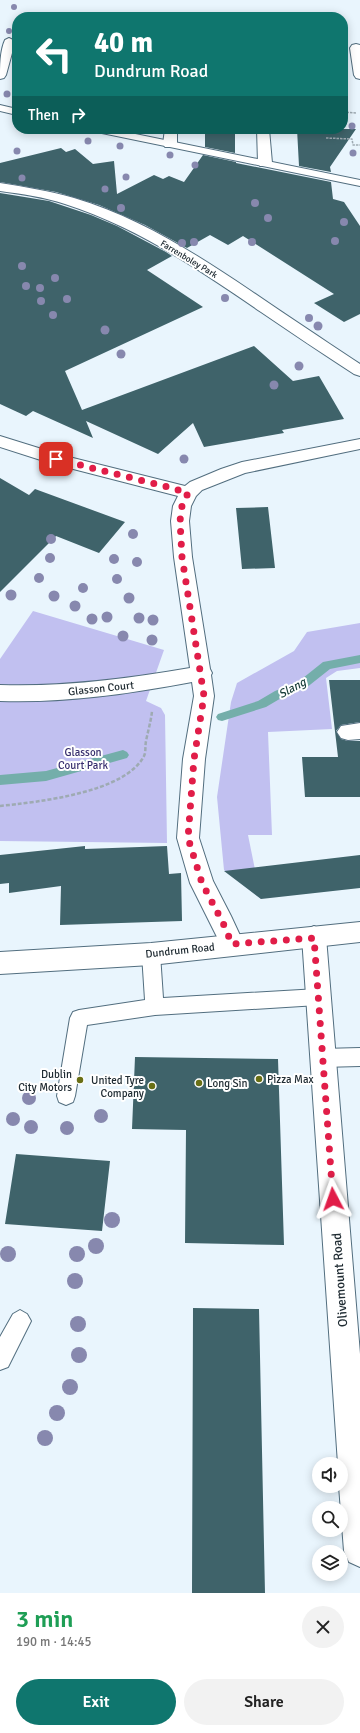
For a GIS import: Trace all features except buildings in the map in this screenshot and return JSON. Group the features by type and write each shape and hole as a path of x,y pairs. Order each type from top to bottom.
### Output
{"street":[{"path":"0,75 8,42"},
{"path":"358,48 360,76"},
{"path":"170,144 171,134"},
{"path":"263,134 265,163"},
{"name":"Farrenboley Park","path":"0,187 23,190 84,204 146,233 219,276 360,371"},
{"path":"0,441 56,459 188,493"},
{"path":"232,944 202,883 188,838 194,759 204,696 202,673 182,557 180,521 182,506 188,493 196,486 208,480 242,468 360,444"},
{"name":"Glasson Court","path":"0,693 23,694 75,691 154,682 202,673"},
{"name":"Dundrum Road","path":"0,963 151,954 232,944 314,938 360,932"},
{"name":"Olivemount Road","path":"314,938 322,1058 356,1466 360,1551"}],"lane":[{"path":"0,108 12,111"},
{"path":"121,134 360,183"},
{"path":"151,954 155,1007"},
{"path":"66,1096 78,1018 155,1007 318,997"},
{"path":"322,1058 360,1057"},
{"path":"0,1359 20,1321"}],"path":[{"path":"348,112 356,113"},
{"path":"326,138 352,139 353,145 360,145"},
{"path":"0,806 56,798 88,791 114,782 127,775 137,766 144,756 146,739"}],"green space":[{"name":"Glasson Court Park","path":"33,611 164,650 146,701 161,708 165,715 167,843 0,841 0,659"},
{"path":"360,623 360,668 337,671 326,678 332,729 268,732 272,835 248,835 261,899 224,870 217,797 231,702 237,683 294,651 307,632"}],"waterway":[{"name":"Slang","path":"222,717 262,704 279,694 302,685 327,665 360,659"},
{"name":"Slang","path":"0,780 46,776 123,755"}],"place":[{"name":"Pizza Max","path":"259,1079"},
{"name":"Dublin City Motors","path":"80,1080"},
{"name":"Long Sin","path":"199,1083"},
{"name":"United Tyre Company","path":"152,1086"}],"route":[{"path":"56,459 188,493 182,506 180,521 182,557 202,673 204,696 194,759 188,822 188,838 202,883 232,944 314,938 333,1199"}]}
